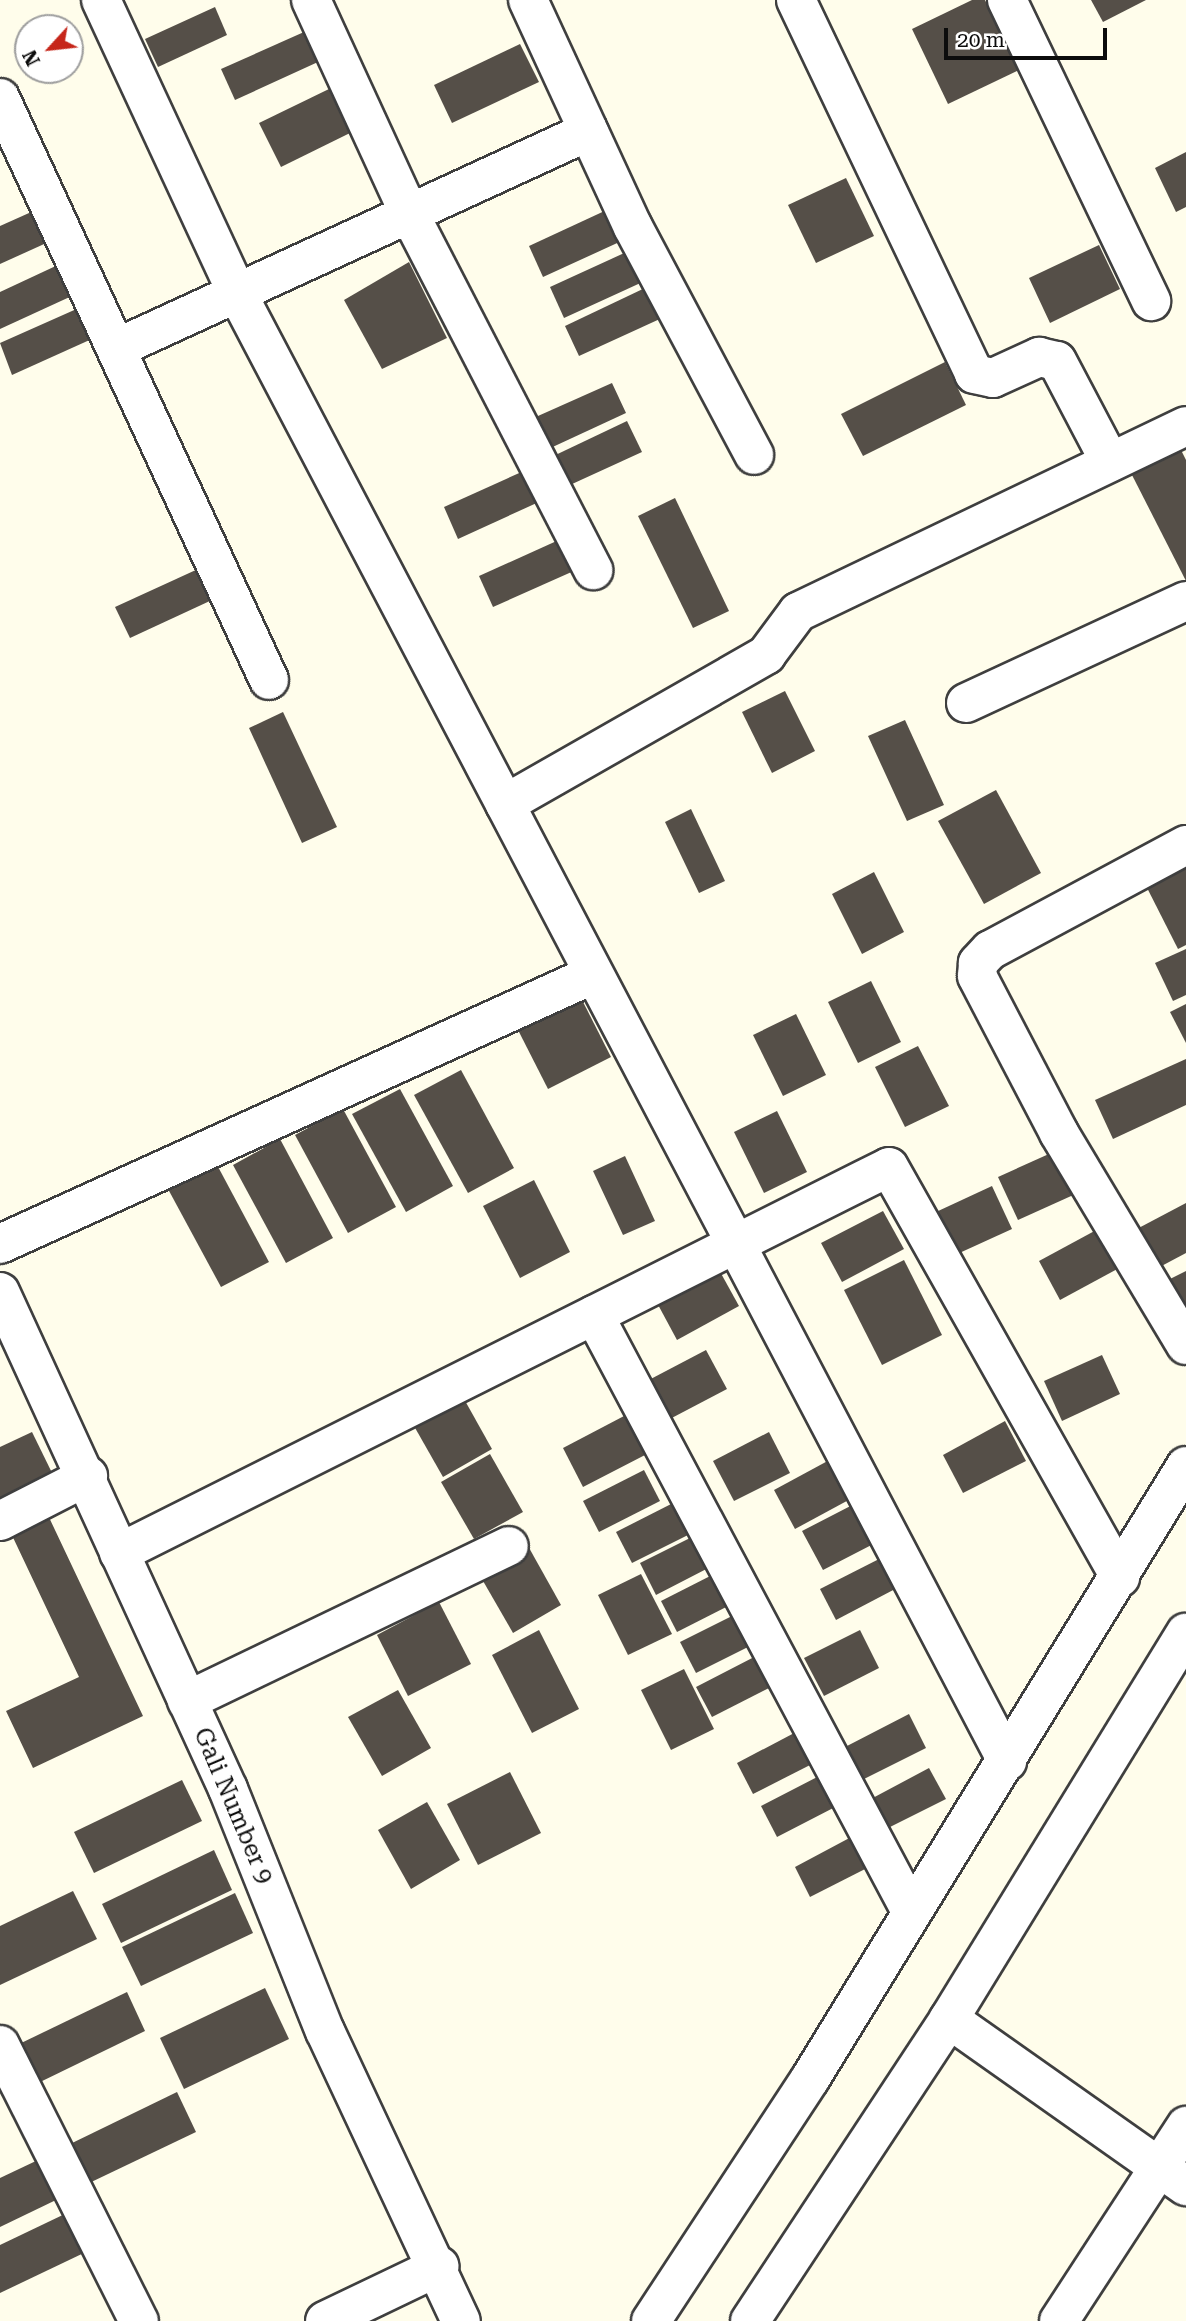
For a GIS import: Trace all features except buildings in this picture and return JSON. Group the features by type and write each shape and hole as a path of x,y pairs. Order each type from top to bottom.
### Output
{"street":[{"path":"101,0 237,293 1007,1761"},
{"path":"311,0 409,213 593,570"},
{"path":"528,0 589,131 754,455"},
{"path":"796,0 974,373 993,378 1039,357 1057,361 1110,462"},
{"path":"1007,0 1150,301"},
{"path":"0,98 269,680"},
{"path":"117,348 589,131"},
{"path":"505,804 765,654 798,612 1186,426"},
{"path":"966,703 1186,601"},
{"path":"1186,845 990,950 978,962 977,976 1059,1133 1186,1345"},
{"path":"0,1244 594,974"},
{"path":"119,1553 889,1167 1120,1577"},
{"name":"Gali Number 9","path":"0,1292 88,1476 119,1553 187,1701 325,2031 439,2266 461,2321"},
{"path":"593,1315 912,1913"},
{"path":"651,2321 912,1913 1186,1466"},
{"path":"0,1521 88,1476"},
{"path":"187,1701 509,1546"},
{"path":"750,2321 949,2018 1186,1633"},
{"path":"949,2018 1173,2177"},
{"path":"0,2045 139,2321"},
{"path":"1059,2321 1173,2177 1186,2126"},
{"path":"325,2321 439,2266"}]}
